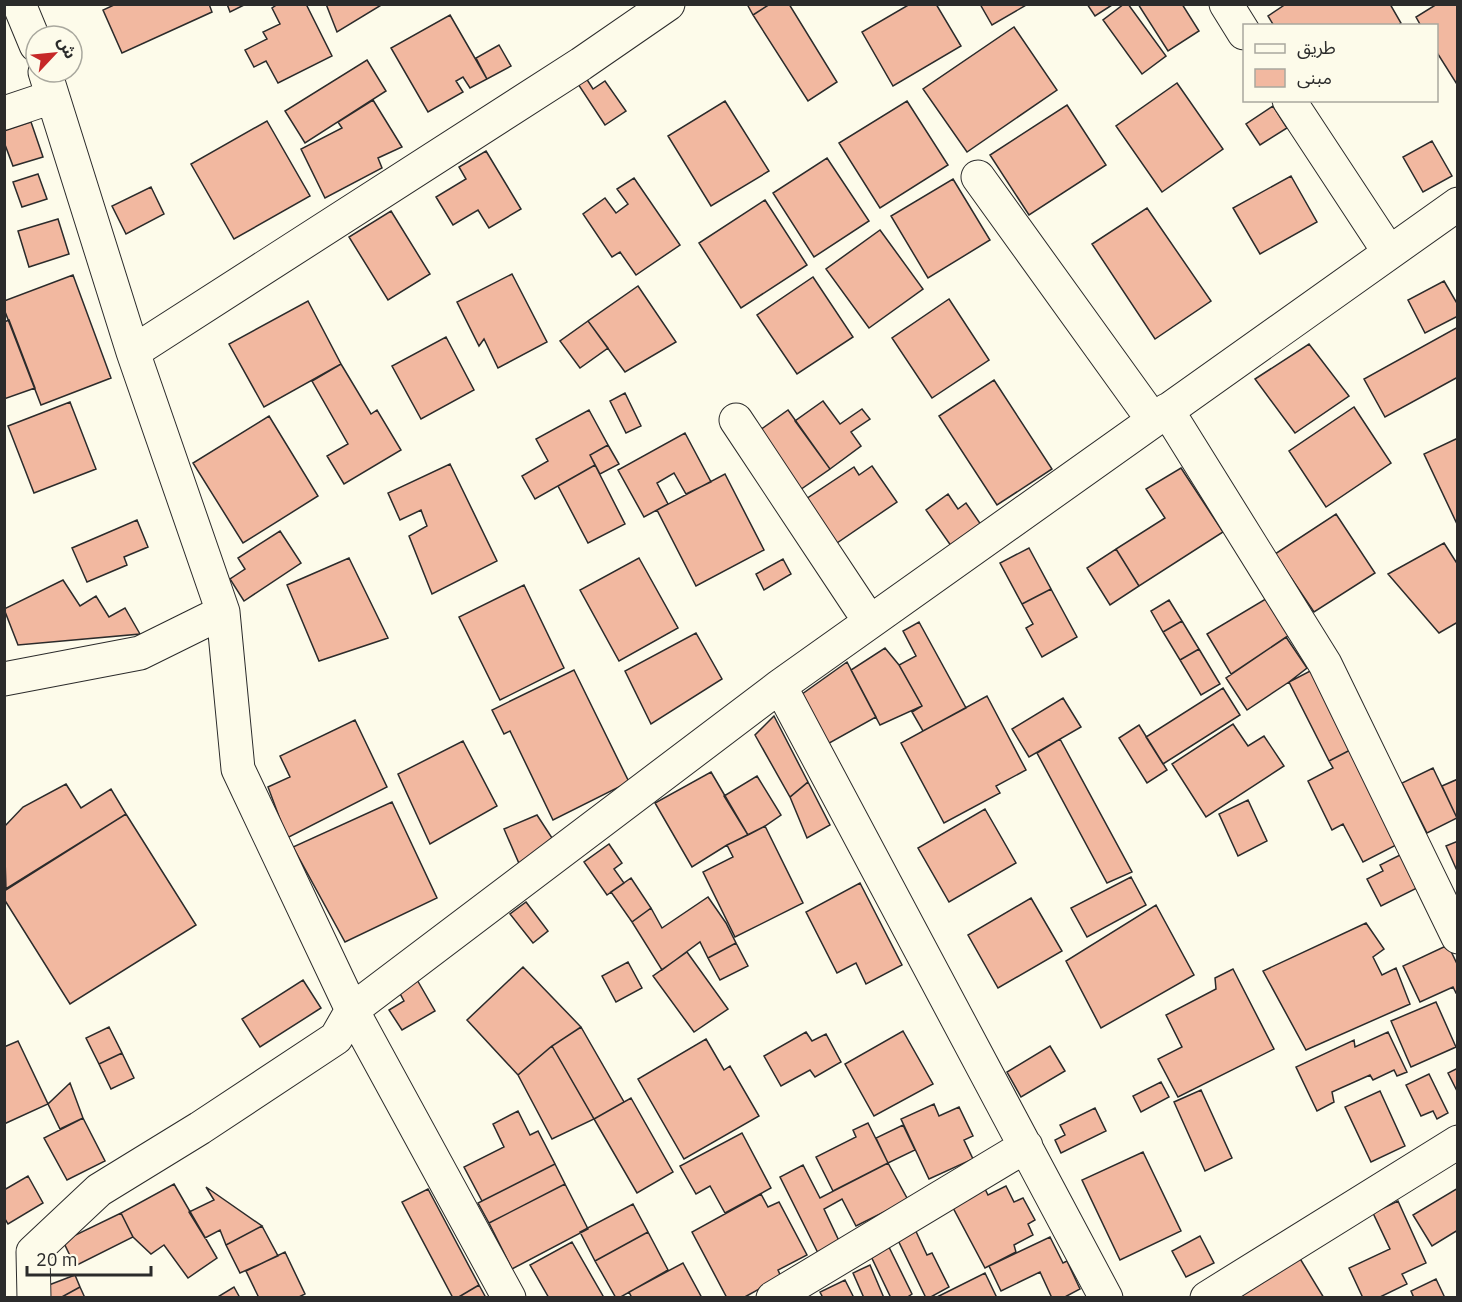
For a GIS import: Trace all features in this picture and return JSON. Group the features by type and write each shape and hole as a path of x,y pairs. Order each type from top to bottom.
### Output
{"street":[{"path":"19,4 27,24"},
{"path":"133,351 581,64 668,4"},
{"path":"1226,4 1243,30"},
{"path":"4,113 48,84 133,351 223,612 238,769 352,1010 509,1298"},
{"path":"1290,102 1389,252"},
{"path":"978,177 1160,415 1324,664 1458,937"},
{"path":"34,1298 33,1252 99,1190 200,1128 336,1038 352,1010 780,686 1389,252 1453,216"},
{"path":"736,420 870,622"},
{"path":"4,679 140,653 223,612"},
{"path":"780,686 1106,1298"},
{"path":"1207,1298 1458,1142"},
{"path":"773,1298 1026,1146"}],"building":[{"path":"116,4 209,4 212,12 122,53 103,10"},
{"path":"227,4 246,4 230,12"},
{"path":"278,4 306,4 332,56 278,83 266,61 254,67 245,50 267,39 263,32 280,24 272,8"},
{"path":"326,4 383,4 337,32"},
{"path":"747,4 770,4 753,15"},
{"path":"770,4 789,4 837,82 808,101 753,15"},
{"path":"910,4 936,4 961,46 893,86 862,32"},
{"path":"980,4 1028,4 992,25"},
{"path":"1087,4 1112,4 1112,5 1095,16"},
{"path":"1124,4 1128,4 1166,56 1142,74 1103,20"},
{"path":"1138,4 1182,4 1199,31 1168,51"},
{"path":"1286,4 1390,4 1401,23 1273,24 1268,16"},
{"path":"1437,4 1458,4 1458,86 1438,54 1438,24 1420,24 1416,17"},
{"path":"450,15 487,79 470,88 463,77 456,81 463,92 428,112 391,48"},
{"path":"1014,27 1057,90 967,152 923,89"},
{"path":"499,45 511,66 487,79 476,58"},
{"path":"367,60 386,91 305,143 285,111"},
{"path":"586,78 593,89 605,81 626,111 605,125 578,84"},
{"path":"1177,83 1223,149 1162,192 1116,126"},
{"path":"373,100 402,147 378,158 382,168 325,198 301,149 342,128 338,122"},
{"path":"725,101 769,171 711,206 668,136"},
{"path":"907,101 948,165 880,208 839,143"},
{"path":"1067,105 1106,165 1029,215 990,155"},
{"path":"1273,106 1287,128 1260,145 1246,124"},
{"path":"267,121 310,196 234,239 191,164"},
{"path":"31,122 43,157 13,166 4,142 4,131"},
{"path":"1432,141 1452,176 1423,192 1403,157"},
{"path":"486,151 521,209 489,228 478,210 453,225 436,197 466,179 459,167"},
{"path":"827,158 869,221 814,257 773,193"},
{"path":"38,174 47,199 22,207 13,182"},
{"path":"1291,176 1317,222 1260,254 1233,208"},
{"path":"634,178 680,245 636,275 620,252 612,257 583,214 605,198 616,213 628,204 617,189"},
{"path":"953,179 990,240 928,278 891,216"},
{"path":"151,187 164,214 126,234 112,206"},
{"path":"765,200 807,265 741,308 699,243"},
{"path":"1147,208 1211,301 1155,339 1092,244"},
{"path":"391,211 430,274 388,300 349,237"},
{"path":"58,219 69,254 29,267 18,231"},
{"path":"880,230 923,289 869,328 826,269"},
{"path":"512,274 547,342 498,368 484,339 479,346 457,302"},
{"path":"73,275 111,378 41,405 4,309 4,301"},
{"path":"813,277 853,337 797,374 757,315"},
{"path":"1444,281 1458,305 1458,316 1425,333 1408,300"},
{"path":"638,286 676,342 625,372 588,321"},
{"path":"949,299 989,360 932,398 892,338"},
{"path":"308,301 341,364 264,407 229,344"},
{"path":"9,320 35,388 4,399 4,322"},
{"path":"588,321 608,348 580,368 560,341"},
{"path":"1458,327 1458,377 1385,417 1364,379"},
{"path":"446,337 474,390 421,419 392,366"},
{"path":"1309,344 1349,396 1295,433 1255,379"},
{"path":"341,364 371,414 377,410 401,450 344,484 327,456 348,444 312,381"},
{"path":"994,380 1052,469 997,505 939,416"},
{"path":"625,393 641,426 626,433 610,401"},
{"path":"823,401 840,424 862,409 870,419 851,432 861,446 830,469 795,421"},
{"path":"70,402 96,469 34,493 8,426"},
{"path":"1354,407 1391,463 1326,507 1289,451"},
{"path":"589,410 608,445 590,455 595,465 535,499 522,476 548,461 536,439"},
{"path":"788,410 830,469 797,492 756,433"},
{"path":"269,416 318,496 243,543 193,463"},
{"path":"685,433 711,482 686,494 674,473 657,483 668,504 644,517 618,470"},
{"path":"1458,438 1458,524 1457,524 1424,454"},
{"path":"608,445 619,464 600,474 590,455"},
{"path":"450,464 497,561 432,594 409,536 427,526 421,510 400,520 388,493"},
{"path":"595,465 625,524 588,543 558,486"},
{"path":"872,466 897,502 834,545 803,501 854,467 859,475"},
{"path":"1181,468 1223,532 1139,586 1116,549 1165,518 1146,489"},
{"path":"725,474 764,550 696,586 657,510"},
{"path":"948,494 958,509 966,503 986,532 956,553 926,510"},
{"path":"1336,514 1375,573 1314,612 1275,554"},
{"path":"137,520 148,547 124,557 127,565 87,582 72,548"},
{"path":"280,531 301,563 244,601 230,579 245,569 238,558"},
{"path":"1444,543 1458,565 1458,622 1439,633 1388,574"},
{"path":"1029,548 1051,589 1022,604 1000,563"},
{"path":"1116,549 1139,586 1110,605 1087,568"},
{"path":"349,558 388,638 319,661 287,585"},
{"path":"639,558 678,628 619,661 580,590"},
{"path":"783,559 791,574 764,590 756,574"},
{"path":"63,580 80,606 96,596 109,617 125,608 140,634 18,645 4,609"},
{"path":"524,585 564,668 500,700 459,617"},
{"path":"1051,589 1077,637 1042,657 1026,628 1033,624 1022,604"},
{"path":"1269,597 1291,634 1231,674 1207,634"},
{"path":"1169,600 1182,621 1163,632 1151,611"},
{"path":"1182,621 1199,649 1180,660 1163,632"},
{"path":"919,622 966,708 923,731 912,712 922,706 899,665 916,656 903,631"},
{"path":"696,633 722,679 651,724 625,671"},
{"path":"1286,637 1307,668 1247,710 1226,678"},
{"path":"885,648 899,665 922,706 880,725 851,670"},
{"path":"1199,649 1220,684 1201,695 1180,660"},
{"path":"847,662 876,717 824,746 798,697"},
{"path":"1314,669 1354,748 1329,761 1289,682"},
{"path":"574,670 629,782 553,820 510,731 504,734 492,710"},
{"path":"1223,688 1240,715 1163,764 1146,737"},
{"path":"987,696 1026,770 996,786 1000,793 944,823 901,743"},
{"path":"1063,698 1081,727 1029,757 1012,729"},
{"path":"774,716 808,782 790,797 755,735"},
{"path":"355,720 387,787 287,838 268,787 290,777 280,756"},
{"path":"1233,724 1248,746 1264,736 1284,766 1206,817 1172,764"},
{"path":"1139,725 1167,770 1147,783 1119,738"},
{"path":"1060,739 1132,872 1107,883 1037,753"},
{"path":"463,741 497,806 430,844 398,774"},
{"path":"1354,748 1402,842 1363,862 1343,824 1332,830 1308,781 1333,768 1329,761"},
{"path":"1433,768 1457,818 1427,833 1402,783"},
{"path":"711,772 748,835 692,867 655,803"},
{"path":"757,776 781,815 748,835 724,796"},
{"path":"1458,779 1458,818 1457,818 1442,786"},
{"path":"808,782 830,825 807,838 790,797"},
{"path":"66,784 81,808 111,789 126,814 6,890 4,827 23,807"},
{"path":"1248,800 1267,841 1238,856 1219,814"},
{"path":"392,802 437,898 345,942 293,847"},
{"path":"985,809 1016,863 949,902 918,848"},
{"path":"126,814 196,925 70,1004 4,899 4,890"},
{"path":"537,815 556,844 521,868 504,829"},
{"path":"765,826 803,903 735,937 703,872 733,857 727,845"},
{"path":"1458,841 1458,873 1446,846"},
{"path":"609,844 622,863 614,869 624,883 607,895 584,862"},
{"path":"1404,853 1421,886 1381,906 1367,879 1383,871 1380,865"},
{"path":"1131,877 1146,905 1087,937 1071,908"},
{"path":"631,878 651,908 632,922 611,892"},
{"path":"860,883 902,965 866,984 856,963 837,973 806,912"},
{"path":"708,897 726,923 736,943 708,958 700,942 662,970 632,922 651,908 662,928"},
{"path":"1031,898 1062,951 998,988 968,935"},
{"path":"526,902 548,931 533,943 510,914"},
{"path":"1156,905 1194,975 1101,1028 1066,961"},
{"path":"1366,923 1384,949 1373,957 1382,975 1396,968 1410,1004 1306,1050 1263,971"},
{"path":"736,943 748,966 720,980 708,958"},
{"path":"1448,945 1458,966 1458,992 1456,993 1453,987 1420,1002 1403,966"},
{"path":"687,952 728,1009 694,1032 653,976"},
{"path":"628,962 642,988 616,1002 602,976"},
{"path":"523,967 581,1027 552,1046 518,1075 467,1020"},
{"path":"1233,969 1274,1049 1178,1097 1158,1059 1182,1047 1166,1015 1216,989 1215,978"},
{"path":"416,978 435,1011 402,1030 389,1010 404,1001 397,988"},
{"path":"303,980 321,1008 260,1047 242,1019"},
{"path":"1436,1002 1456,1047 1411,1067 1391,1021"},
{"path":"109,1027 122,1053 99,1064 86,1038"},
{"path":"581,1027 624,1102 594,1119 552,1046"},
{"path":"903,1031 933,1084 874,1116 845,1064"},
{"path":"806,1032 812,1041 826,1034 841,1062 815,1077 810,1070 781,1086 764,1056"},
{"path":"1388,1032 1407,1072 1397,1076 1394,1070 1373,1080 1370,1075 1332,1092 1334,1102 1317,1111 1296,1067 1354,1040 1355,1047"},
{"path":"706,1039 724,1070 730,1066 759,1116 684,1159 638,1079"},
{"path":"18,1041 48,1104 4,1124 4,1047"},
{"path":"552,1046 594,1119 552,1139 518,1075"},
{"path":"1050,1046 1065,1071 1021,1097 1007,1072"},
{"path":"122,1053 134,1078 111,1089 99,1064"},
{"path":"1458,1068 1458,1093 1448,1073"},
{"path":"1429,1074 1448,1113 1437,1119 1433,1111 1421,1116 1406,1085"},
{"path":"1161,1082 1169,1097 1141,1112 1133,1096"},
{"path":"70,1083 83,1118 60,1129 48,1104"},
{"path":"1201,1090 1232,1158 1205,1171 1174,1102"},
{"path":"1380,1091 1405,1146 1371,1162 1345,1107"},
{"path":"631,1098 673,1172 637,1193 594,1119"},
{"path":"934,1104 939,1116 959,1107 973,1136 964,1140 973,1159 929,1179 901,1119"},
{"path":"1095,1108 1106,1131 1061,1153 1055,1140 1065,1135 1060,1125"},
{"path":"518,1111 530,1135 538,1131 555,1164 482,1201 464,1167 504,1147 493,1124"},
{"path":"83,1118 105,1161 67,1180 44,1138"},
{"path":"868,1123 888,1163 833,1191 816,1157 856,1137 853,1130"},
{"path":"903,1125 915,1150 888,1163 876,1138"},
{"path":"742,1133 771,1188 725,1213 710,1186 696,1194 680,1166"},
{"path":"1143,1152 1181,1231 1120,1260 1082,1180"},
{"path":"888,1163 908,1200 856,1226 842,1199 824,1209 840,1243 818,1253 780,1177 803,1165 820,1198"},
{"path":"555,1164 565,1184 489,1223 478,1203"},
{"path":"28,1176 43,1203 8,1224 4,1217 4,1190"},
{"path":"174,1184 217,1258 188,1278 164,1245 151,1254 133,1237 121,1213"},
{"path":"565,1184 588,1229 512,1269 489,1223"},
{"path":"1006,1186 1014,1202 1023,1198 1035,1220 1028,1224 1033,1235 1014,1245 1016,1252 985,1268 951,1204 984,1187 988,1195"},
{"path":"206,1187 262,1226 226,1245 220,1230 205,1238 189,1212 214,1200"},
{"path":"1458,1188 1458,1230 1432,1246 1413,1215"},
{"path":"428,1189 479,1285 457,1298 453,1298 402,1202"},
{"path":"761,1194 768,1207 779,1202 807,1255 778,1270 781,1277 743,1298 727,1298 692,1232"},
{"path":"1398,1201 1426,1263 1402,1274 1407,1284 1378,1298 1363,1298 1349,1268 1390,1249 1373,1213"},
{"path":"633,1204 648,1232 595,1261 580,1232"},
{"path":"121,1213 133,1237 75,1266 63,1241"},
{"path":"913,1225 927,1255 932,1253 949,1287 929,1298 926,1298 895,1234"},
{"path":"262,1226 278,1256 240,1273 226,1245"},
{"path":"648,1232 668,1270 616,1298 595,1261"},
{"path":"1200,1236 1214,1263 1186,1277 1172,1251"},
{"path":"1050,1237 1063,1263 1067,1261 1080,1289 1063,1298 1052,1298 1040,1272 1001,1291 989,1266"},
{"path":"885,1239 912,1294 906,1298 891,1298 867,1248"},
{"path":"572,1242 603,1296 599,1298 549,1298 530,1265"},
{"path":"285,1252 305,1294 297,1298 259,1298 246,1271"},
{"path":"1296,1252 1324,1298 1222,1298"},
{"path":"683,1263 702,1298 632,1298 629,1292"},
{"path":"870,1265 884,1298 864,1298 853,1273"},
{"path":"985,1273 997,1298 935,1298"},
{"path":"75,1275 80,1287 60,1298 44,1298 41,1288"},
{"path":"1436,1279 1445,1298 1414,1298 1411,1291"},
{"path":"845,1280 854,1298 823,1298 820,1292"},
{"path":"479,1285 486,1298 457,1298"},
{"path":"80,1287 85,1298 60,1298"},
{"path":"234,1287 240,1298 216,1298"}]}
